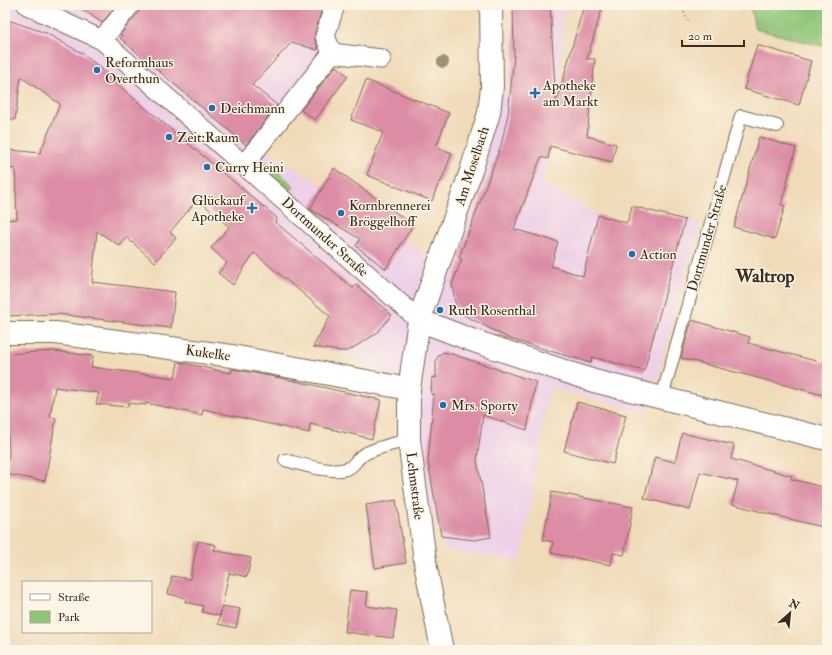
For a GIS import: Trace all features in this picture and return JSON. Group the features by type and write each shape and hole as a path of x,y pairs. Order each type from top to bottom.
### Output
{"street":[{"name":"Dortmunder Straße","path":"27,5 102,40 419,320 474,341 594,380 827,439"},
{"path":"102,40 130,5"},
{"path":"332,53 325,36 335,5"},
{"name":"Am Moselbach","path":"419,320 472,171 489,114 492,87 491,5"},
{"path":"332,53 381,59"},
{"path":"244,165 332,53"},
{"name":"Lehmstraße","path":"419,320 409,389 410,440 426,568 442,650"},
{"name":"Kukelke","path":"5,333 55,333 232,356 409,389"}],"lane":[{"name":"Dortmunder Straße","path":"662,397 741,116 777,126"},
{"path":"285,460 316,469 344,470 352,467 360,457 393,443 410,440"}],"path":[{"path":"681,5 688,21"}],"shaded area":[{"path":"5,5 335,5 332,53 260,147 374,217 437,264 489,113 507,87 513,55 511,5 563,5 562,56 554,126 548,159 541,182 598,215 627,223 632,206 700,223 647,413 549,387 521,562 445,550 409,440 409,389 339,351 313,347 330,316 270,266 272,264 175,180 129,233 120,246 31,175 62,100 30,69 20,88 5,83"}],"green space":[{"path":"750,5 827,5 827,47 755,29"},
{"path":"260,157 294,186 286,196 253,167"}],"building":[{"path":"77,5 116,5 102,23"},
{"path":"141,5 323,5 315,33 315,40 318,47 317,50 292,42 252,85 277,105 246,145 120,38 122,36 120,35 139,12"},
{"path":"513,5 550,5 556,104 584,5 603,5 587,59 595,59 587,136 616,144 612,162 550,146 548,159 541,157 514,229 558,242 551,266 583,276 598,215 627,223 632,206 685,220 644,371 592,357 591,363 510,339 464,315 455,302 452,284 462,259 459,258 501,145 508,114 514,56"},
{"path":"5,19 46,33 83,54 276,217 277,219 275,222 353,288 356,285 392,315 376,334 348,351 313,347 330,316 254,253 233,285 218,273 227,263 211,248 229,227 198,199 170,232 176,238 155,262 126,237 120,246 97,231 92,282 175,292 171,328 58,314 5,316 5,220 17,219 15,169 8,168 10,150 40,153 60,104 21,77 15,120 5,119"},
{"path":"757,45 811,61 799,105 744,89"},
{"path":"336,66 348,76 315,120 301,110"},
{"path":"366,80 449,113 436,147 452,153 432,201 367,175 383,132 351,120"},
{"path":"759,137 796,148 781,205 785,206 775,239 734,227"},
{"path":"334,168 413,225 386,269 356,246 360,239 310,209"},
{"path":"692,320 750,337 748,343 827,364 827,396 681,358"},
{"path":"54,351 93,356 91,367 175,378 178,362 231,373 232,369 381,400 372,439 310,424 309,433 203,409 202,415 146,403 146,405 128,403 128,407 96,404 99,393 55,387 50,417 56,418 45,481 5,474 9,455 5,354"},
{"path":"443,352 536,382 527,430 483,415 477,460 491,537 474,540 441,536 428,461 434,394 431,394 432,377 436,378 436,360"},
{"path":"577,402 626,415 613,464 564,451"},
{"path":"682,433 734,445 731,459 792,476 791,479 827,488 827,528 732,504 738,481 700,472 690,510 644,498 655,457 675,462"},
{"path":"552,492 633,507 624,555 613,553 611,565 551,553 553,542 543,540"},
{"path":"396,500 406,563 375,568 366,505"},
{"path":"198,541 216,545 214,550 251,558 247,577 229,573 220,616 202,612 203,606 185,602 186,598 168,594 172,576 190,579"},
{"path":"350,590 368,592 366,606 397,610 393,638 345,632"},
{"path":"222,606 240,609 236,628 218,624"}],"place":[{"name":"Reformhaus Overthun","path":"97,70"},
{"name":"Apotheke am Markt","path":"535,93"},
{"name":"Deichmann","path":"212,108"},
{"name":"Zeit:Raum","path":"169,137"},
{"name":"Curry Heini","path":"207,167"},
{"name":"Glückauf Apotheke","path":"252,208"},
{"name":"Kornbrennerei Bröggelhoff","path":"341,213"},
{"name":"Action","path":"632,254"},
{"name":"Ruth Rosenthal","path":"440,310"},
{"name":"Mrs. Sporty","path":"443,405"}],"district":[{"name":"Waltrop","path":"765,276"}]}
